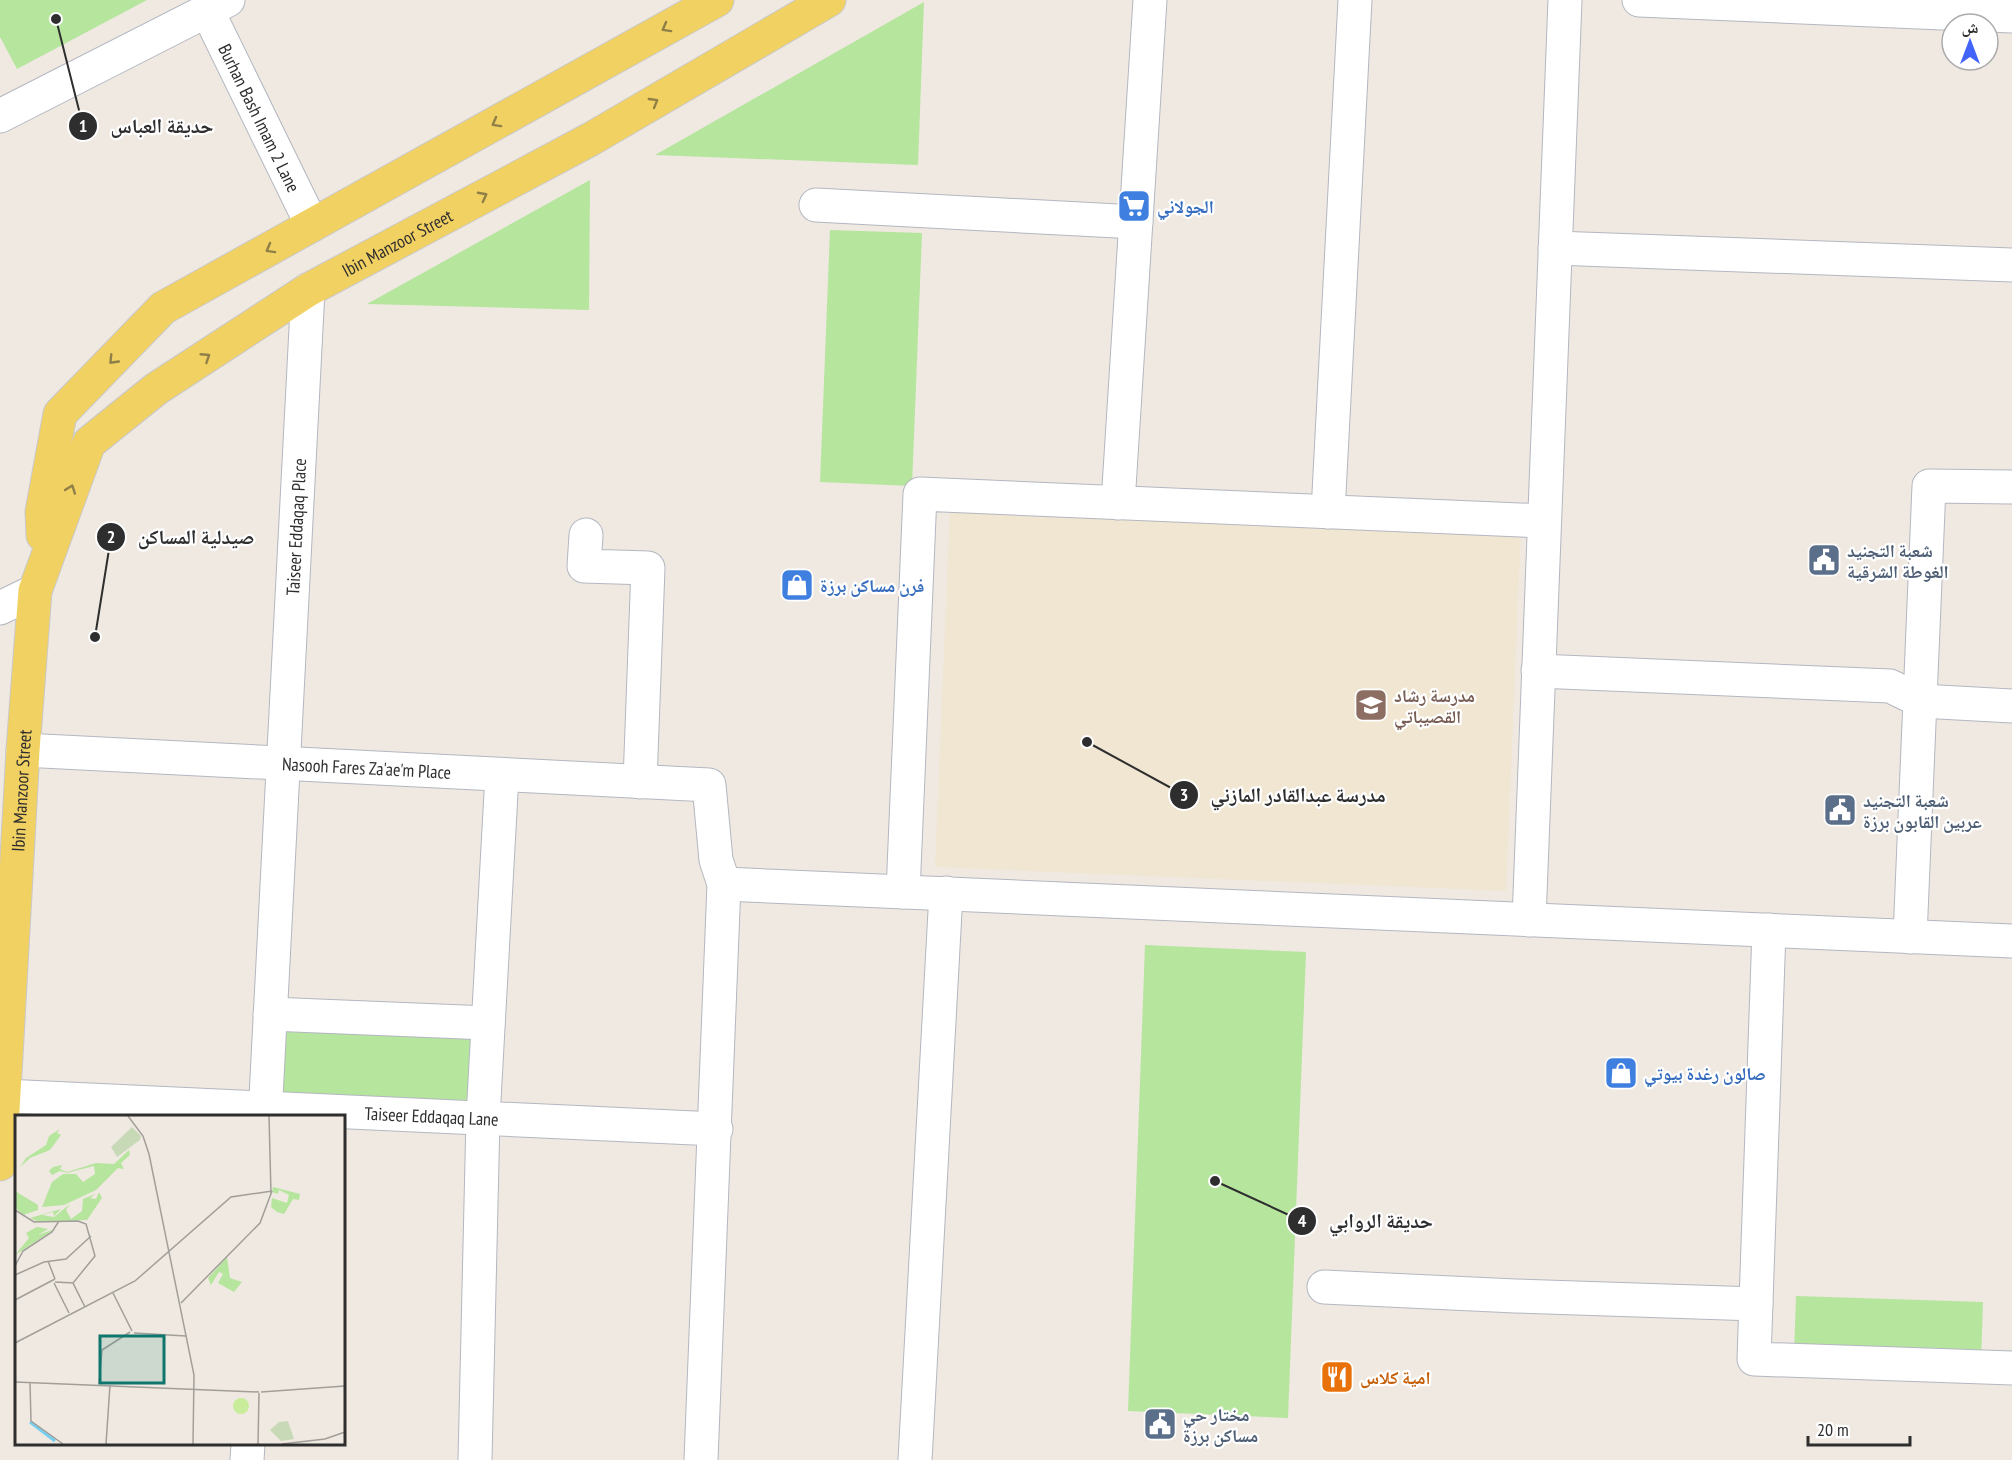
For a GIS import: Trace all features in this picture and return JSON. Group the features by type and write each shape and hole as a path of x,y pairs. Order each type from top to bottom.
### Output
{"main road":[{"name":"Ibin Manzoor Street","path":"0,1164 4,1096 8,870 23,750 40,577 42,512 60,414 163,308 717,0"},
{"name":"Ibin Manzoor Street","path":"40,577 89,443 156,389 308,290 591,139 829,0"}],"street":[{"path":"1119,503 1150,0"},
{"path":"1328,512 1355,0"},
{"path":"1529,920 1565,0"},
{"path":"1639,0 2012,16"},
{"name":"Burhan Bash Imam 2 Lane","path":"218,5 312,225"},
{"path":"0,116 218,5"},
{"path":"816,205 1136,222"},
{"path":"1555,248 2012,264"},
{"name":"Taiseer Eddaqaq Place","path":"265,1112 308,290"},
{"path":"1910,937 1929,486 2012,487"},
{"path":"903,892 920,494 1544,521"},
{"path":"586,535 584,566 648,568 640,782"},
{"path":"0,608 40,577"},
{"path":"1538,671 1890,686 1921,701 2012,706"},
{"name":"Nasooh Fares Za'ae'm Place","path":"23,750 709,785 716,860 724,884"},
{"path":"475,1460 483,1119 502,775"},
{"path":"701,1460 724,884 2012,941"},
{"path":"915,1460 946,893"},
{"path":"1769,930 1754,1359 2012,1368"},
{"path":"270,1014 488,1023"},
{"name":"Taiseer Eddaqaq Lane","path":"4,1096 265,1112 716,1129"},
{"path":"1324,1287 1526,1297 1756,1304"},
{"path":"247,1460 248,1445"}],"shaded area":[{"path":"950,507 1521,530 1506,891 935,867"}],"green space":[{"path":"0,0 147,0 17,69 0,37"},
{"path":"924,2 918,165 655,155"},
{"path":"590,180 589,310 367,304"},
{"path":"830,230 922,233 912,486 820,482"},
{"path":"1145,945 1306,952 1288,1418 1128,1411"},
{"path":"270,1014 488,1023 483,1118 265,1108"},
{"path":"1796,1296 1983,1302 1981,1362 1794,1355"}],"place":[{"name":"حديقة العباس","path":"56,19"},
{"name":"الجولاني","path":"1134,206"},
{"name":"شعبة التجنيد الغوطة الشرقية","path":"1824,560"},
{"name":"فرن مساكن برزة","path":"797,585"},
{"name":"صيدلية المساكن","path":"95,637"},
{"name":"مدرسة رشاد القصيباتي","path":"1371,705"},
{"name":"مدرسة عبدالقادر المازني","path":"1087,742"},
{"name":"شعبة التجنيد عربين القابون برزة","path":"1840,810"},
{"name":"صالون رغدة بيوتي","path":"1621,1073"},
{"name":"حديقة الروابي","path":"1215,1181"},
{"name":"امية كلاس","path":"1337,1377"},
{"name":"مختار حي مساكن برزة","path":"1160,1424"}]}
